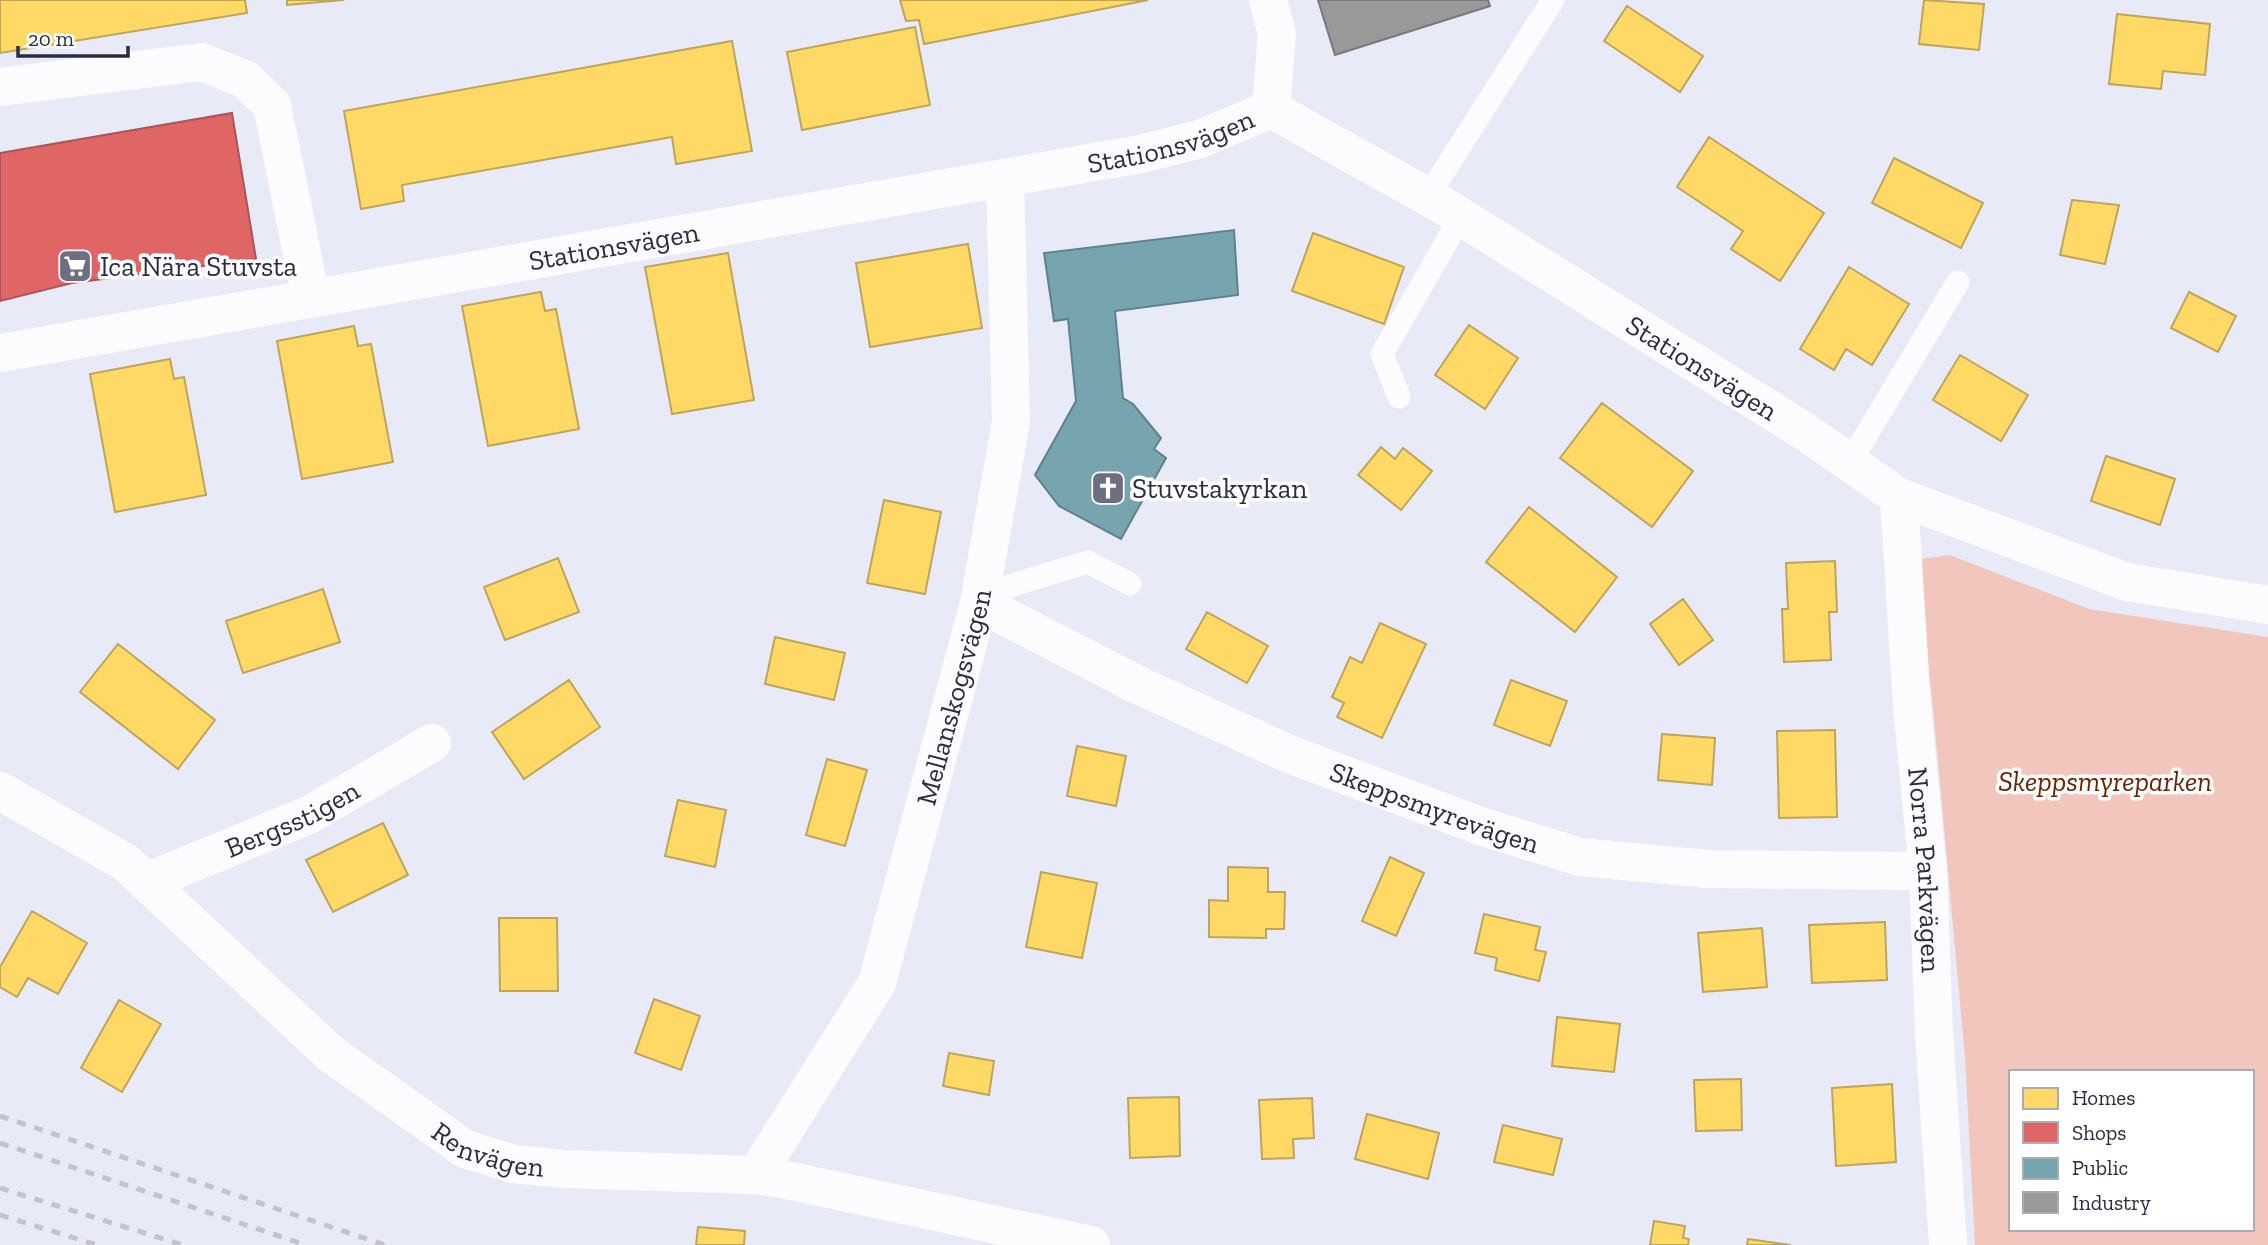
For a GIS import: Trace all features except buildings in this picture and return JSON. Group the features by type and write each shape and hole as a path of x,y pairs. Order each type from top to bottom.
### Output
{"street":[{"path":"1268,0 1277,34 1271,110"},
{"path":"0,88 201,62 245,79 272,105 311,298"},
{"name":"Stationsvägen","path":"0,353 1140,154 1200,139 1271,110 1428,196 1804,431 1899,497 2127,582 2268,605"},
{"name":"Mellanskogsvägen","path":"756,1175 877,983 980,599 1011,421 1005,178"},
{"name":"Norra Parkvägen","path":"1899,497 1912,706 1928,871 1934,1033 1948,1245"},
{"name":"Skeppsmyrevägen","path":"980,599 1138,685 1289,754 1483,827 1580,857 1708,869 1928,871"},
{"name":"Bergsstigen","path":"146,882 309,815 432,743"},
{"name":"Renvägen","path":"0,790 125,862 331,1054 465,1149 514,1164 563,1169 756,1175 1091,1245"}],"lane":[{"path":"1428,196 1550,1"},
{"path":"1399,397 1382,354 1461,217"},
{"path":"1850,462 1958,282"},
{"path":"980,599 1088,562 1130,584"}],"green space":[{"name":"Skeppsmyreparken","path":"1950,555 2089,609 2268,637 2268,1245 1975,1245 1965,1057 1920,596 1922,559"}],"railway":[{"path":"0,1116 385,1245"},
{"path":"0,1143 306,1245"},
{"path":"0,1188 183,1245"},
{"path":"0,1215 97,1245"}],"place":[{"name":"Ica Nära Stuvsta","path":"75,266"},
{"name":"Stuvstakyrkan","path":"1108,488"}]}
